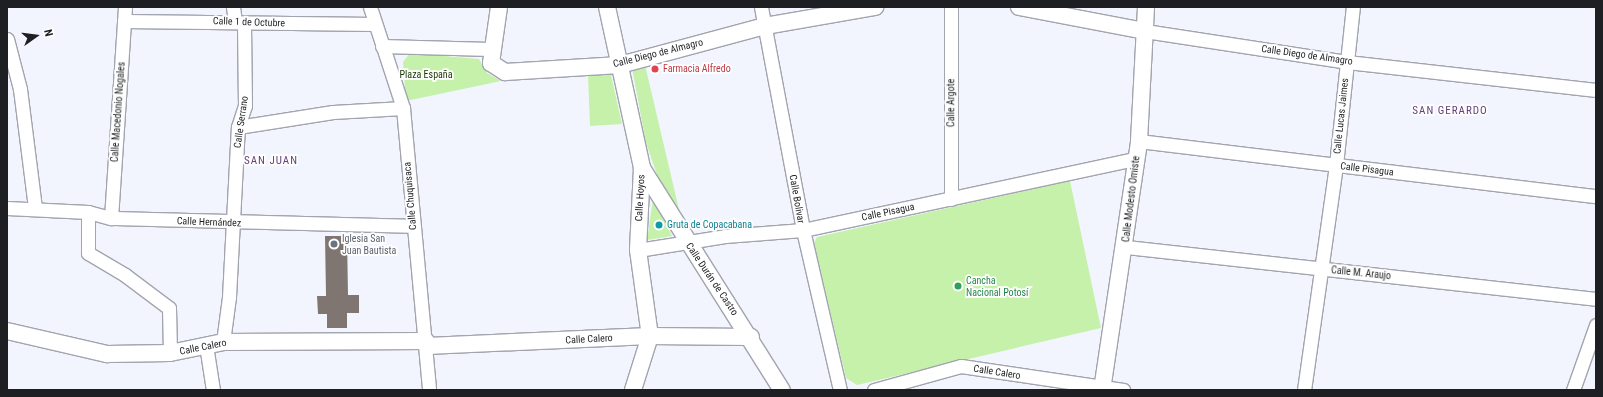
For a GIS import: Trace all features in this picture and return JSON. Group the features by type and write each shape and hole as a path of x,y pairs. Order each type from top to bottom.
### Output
{"main road":[{"path":"490,49 499,7"},
{"name":"Calle Hoyos","path":"607,7 642,168 638,250 650,336 640,375 633,390"},
{"name":"Calle Diego de Almagro","path":"490,49 490,63 505,72 620,65 765,26 875,7"},
{"name":"Calle Diego de Almagro","path":"1019,7 1145,31"},
{"name":"Calle Modesto Omiste","path":"1102,389 1126,247 1135,159 1139,141 1146,7"},
{"name":"Calle Durán de Castro","path":"642,168 686,241 751,337 782,390"},
{"name":"Calle Calero","path":"7,331 80,346 107,354 170,353 223,342 426,344 650,336 751,337"}],"street":[{"name":"Calle Macedonio Nogales","path":"111,218 125,7"},
{"name":"Calle Serrano","path":"223,342 233,223 238,127 245,106 239,22 233,7"},
{"name":"Calle Chuquisaca","path":"370,7 403,108 412,226 426,344 429,390"},
{"name":"Calle Bolivar","path":"761,7 803,230 840,390"},
{"name":"Calle Argote","path":"951,7 951,199"},
{"name":"Calle Lucas Jaimes","path":"1304,390 1336,165 1353,7"},
{"name":"Calle 1 de Octubre","path":"124,21 375,24"},
{"name":"Calle Diego de Almagro","path":"1145,31 1347,62 1596,90"},
{"path":"7,38 13,91 35,208"},
{"path":"382,46 490,49"},
{"path":"238,127 333,112 403,108"},
{"name":"Calle Pisagua","path":"1139,141 1596,196"},
{"name":"Calle Pisagua","path":"638,250 686,241 803,230 1135,159"},
{"name":"Calle Hernández","path":"7,208 35,208 88,212 111,218 233,223 412,226"},
{"path":"88,212 88,253 125,274 169,308 170,353"},
{"name":"Calle M. Araujo","path":"1126,247 1596,299"},
{"path":"1573,390 1596,325"},
{"path":"206,345 213,390"},
{"name":"Calle Calero","path":"874,390 961,366 1102,389 1123,390"}],"green space":[{"name":"Plaza España","path":"410,53 479,59 487,73 501,81 406,101 403,62"},
{"path":"645,65 681,218 661,186 646,143 632,68"},
{"path":"588,75 611,75 622,124 590,126"},
{"name":"Cancha Nacional Potosí","path":"1070,181 1101,328 857,385 846,378 814,243 817,237"},
{"path":"653,199 672,236 647,240"}],"building":[{"path":"325,236 347,236 348,295 359,295 359,313 347,313 347,328 327,328 327,314 318,314 317,296 326,296"}],"place":[{"name":"Farmacia Alfredo","path":"655,69"},
{"name":"Gruta de Copacabana","path":"659,225"},
{"name":"Iglesia San Juan Bautista","path":"334,244"},
{"name":"Cancha Nacional Potosí","path":"958,286"}],"district":[{"name":"SAN GERARDO","path":"1450,111"},
{"name":"SAN JUAN","path":"271,161"}]}
